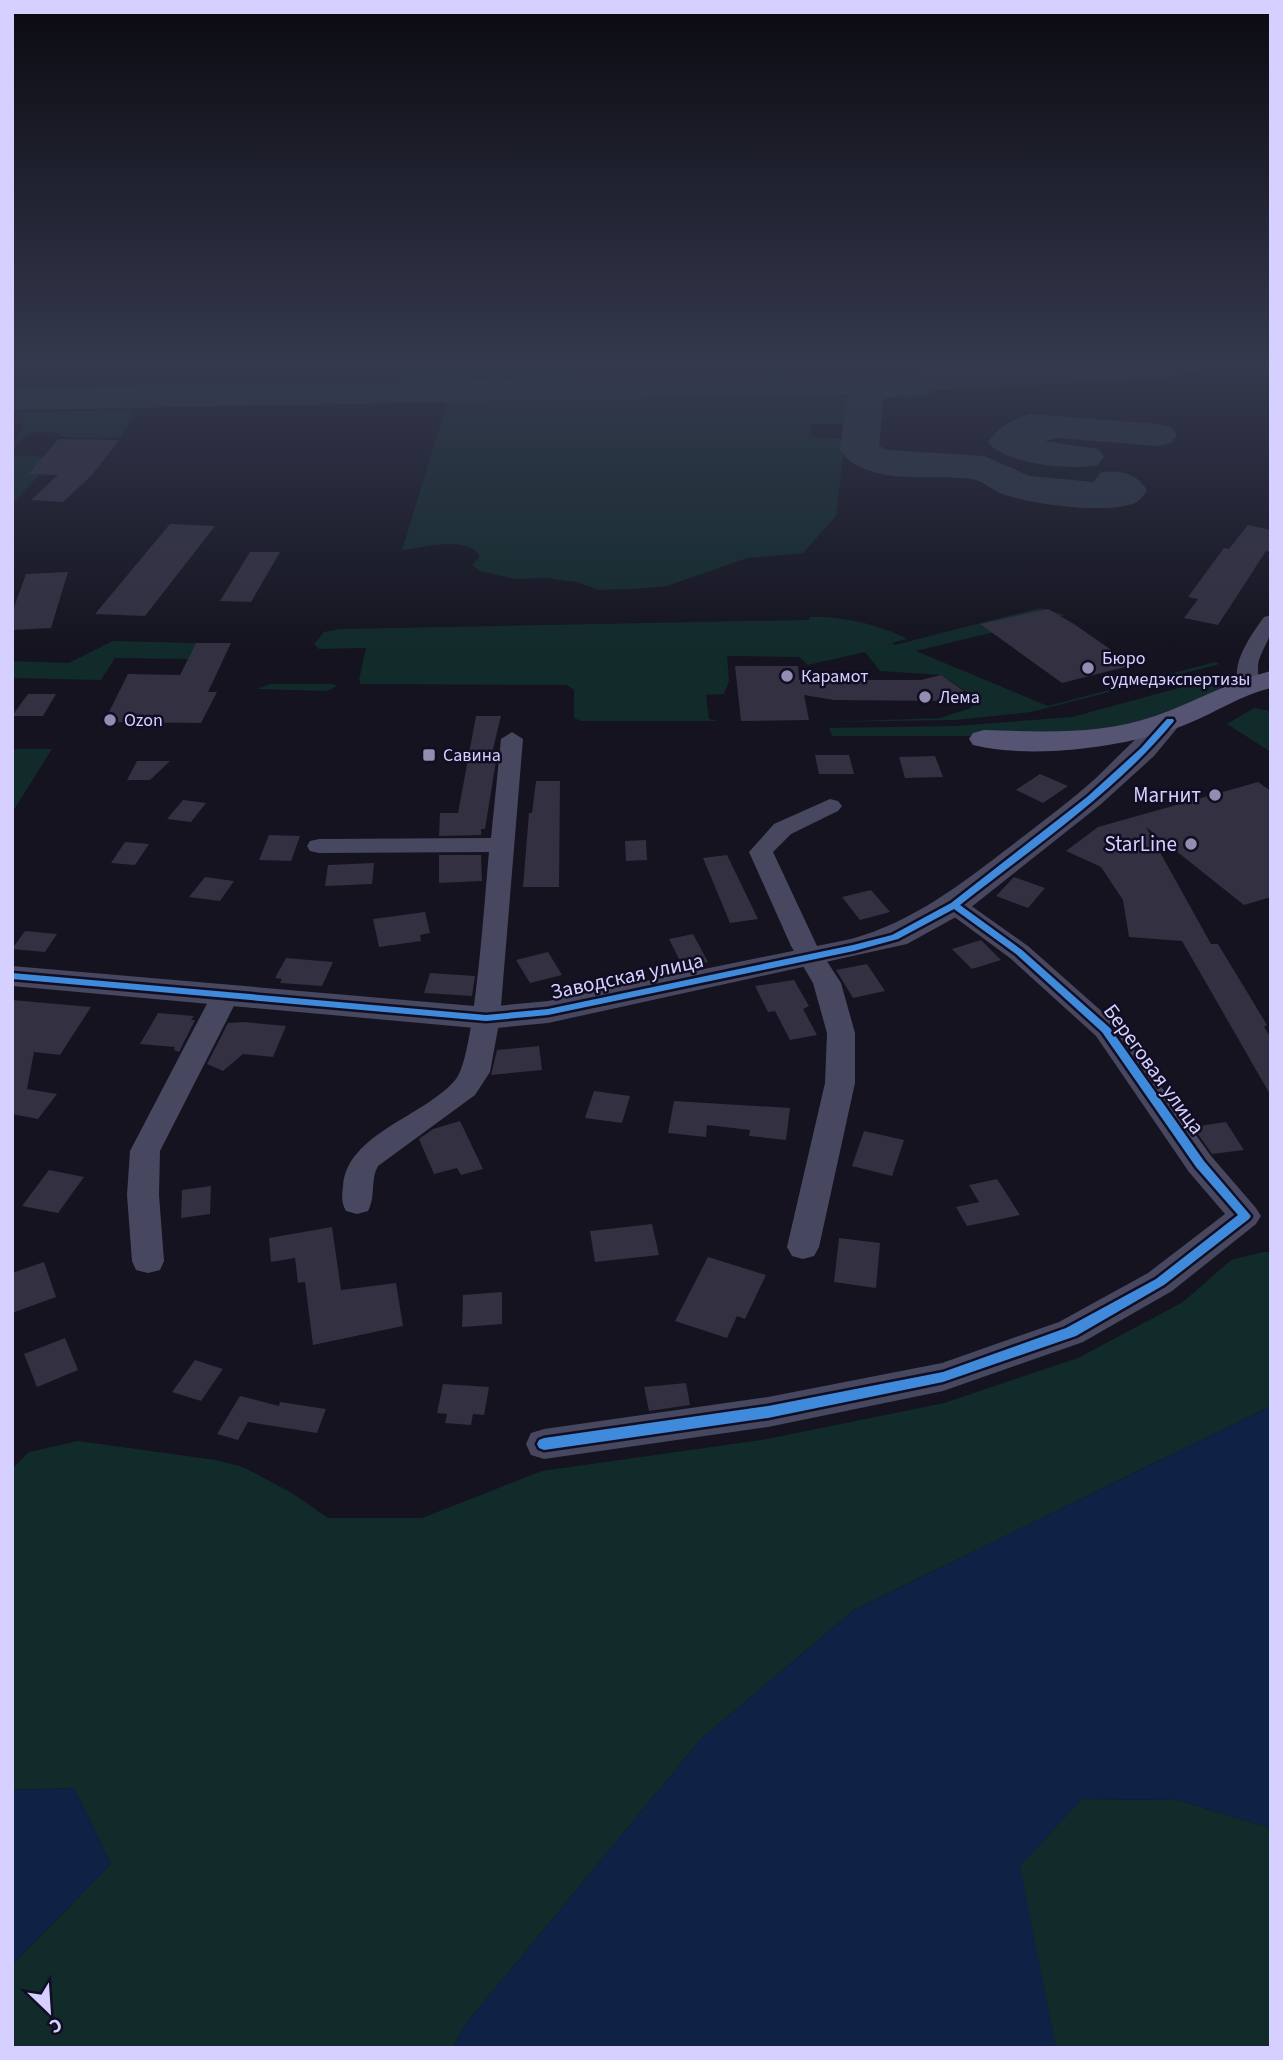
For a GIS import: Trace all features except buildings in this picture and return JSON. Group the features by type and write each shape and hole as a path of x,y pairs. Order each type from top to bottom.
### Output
{"main road":[{"path":"984,739 1102,740 1170,721 1259,681"}],"street":[{"path":"1259,681 1248,662 1271,621"},
{"name":"Заводская улица","path":"13,977 486,1018 548,1012 811,956 895,937 954,905 1090,799 1144,750 1170,721"},
{"path":"357,1203 359,1173 367,1159 465,1088 476,1072 486,1018 512,738"},
{"path":"803,1247 839,1083 841,1033 827,983 811,956 761,852 767,841 785,826 830,806"},
{"path":"319,846 502,845"},
{"name":"Береговая улица","path":"544,1444 768,1412 943,1377 1071,1332 1160,1282 1245,1216 1200,1164 1106,1030 1019,952 954,905"},
{"path":"148,1261 143,1195 145,1150 225,996"}],"green space":[{"path":"12,459 52,460 12,505"},
{"path":"430,459 843,459 836,516 803,553 747,558 667,586 599,590 577,582 546,578 515,579 480,571 472,565 480,557 466,546 444,544 402,550"},
{"path":"1040,608 1227,659 1065,615 916,651 1048,706 1215,662 1220,664 1031,712 956,720 826,722 940,718 971,708 976,698 941,675 880,671 865,652 808,665 799,657 727,656 729,681 724,694 706,695 709,719 718,721 581,721 574,718 574,690 567,685 361,684 359,680 366,648 319,649 314,644 324,632 340,629 809,620 810,617 860,622 907,639 892,643 895,645"},
{"path":"113,641 196,643 188,659 115,658 101,680 12,678 12,661 69,663"},
{"path":"1208,680 1224,689 1117,731 980,736 832,736 829,728 956,726 1072,717"},
{"path":"270,684 338,686 327,691 257,689"},
{"path":"1254,708 1271,711 1271,752 1227,724"},
{"path":"12,749 52,749 15,808 12,808"},
{"path":"1271,1252 1271,1406 854,1610 701,1739 465,2025 452,2048 12,2048 12,1965 111,1864 74,1788 12,1790 12,1469 29,1452 78,1441 216,1460 243,1467 292,1493 328,1518 422,1518 542,1471 767,1439 944,1403 1078,1358 1183,1302 1231,1260"},
{"path":"1082,1799 1177,1800 1271,1828 1271,2048 1056,2048 1019,1866"}],"water":[{"path":"1271,1406 1271,1828 1177,1800 1082,1799 1020,1866 1056,2048 452,2048 465,2025 701,1739 854,1610"},
{"path":"74,1788 111,1864 12,1965 12,1790"}],"taxiway":[{"path":"874,459 984,468 1013,484 1027,488 1109,496 1121,495 1127,490 1114,482"}],"cycle path":[{"path":"12,976 486,1018 548,1012 854,948 895,937 954,905 1090,799 1144,750 1170,721"},
{"path":"544,1444 768,1412 943,1377 1071,1332 1160,1282 1245,1216 1200,1164 1106,1030 1019,952 954,905"}],"place":[{"name":"Бюро судмедэкспертизы","path":"1088,668"},
{"name":"Карамот","path":"787,676"},
{"name":"Лема","path":"925,697"},
{"name":"Ozon","path":"110,720"},
{"name":"Савина","path":"429,755"},
{"name":"Магнит","path":"1215,795"},
{"name":"StarLine","path":"1191,844"}]}
